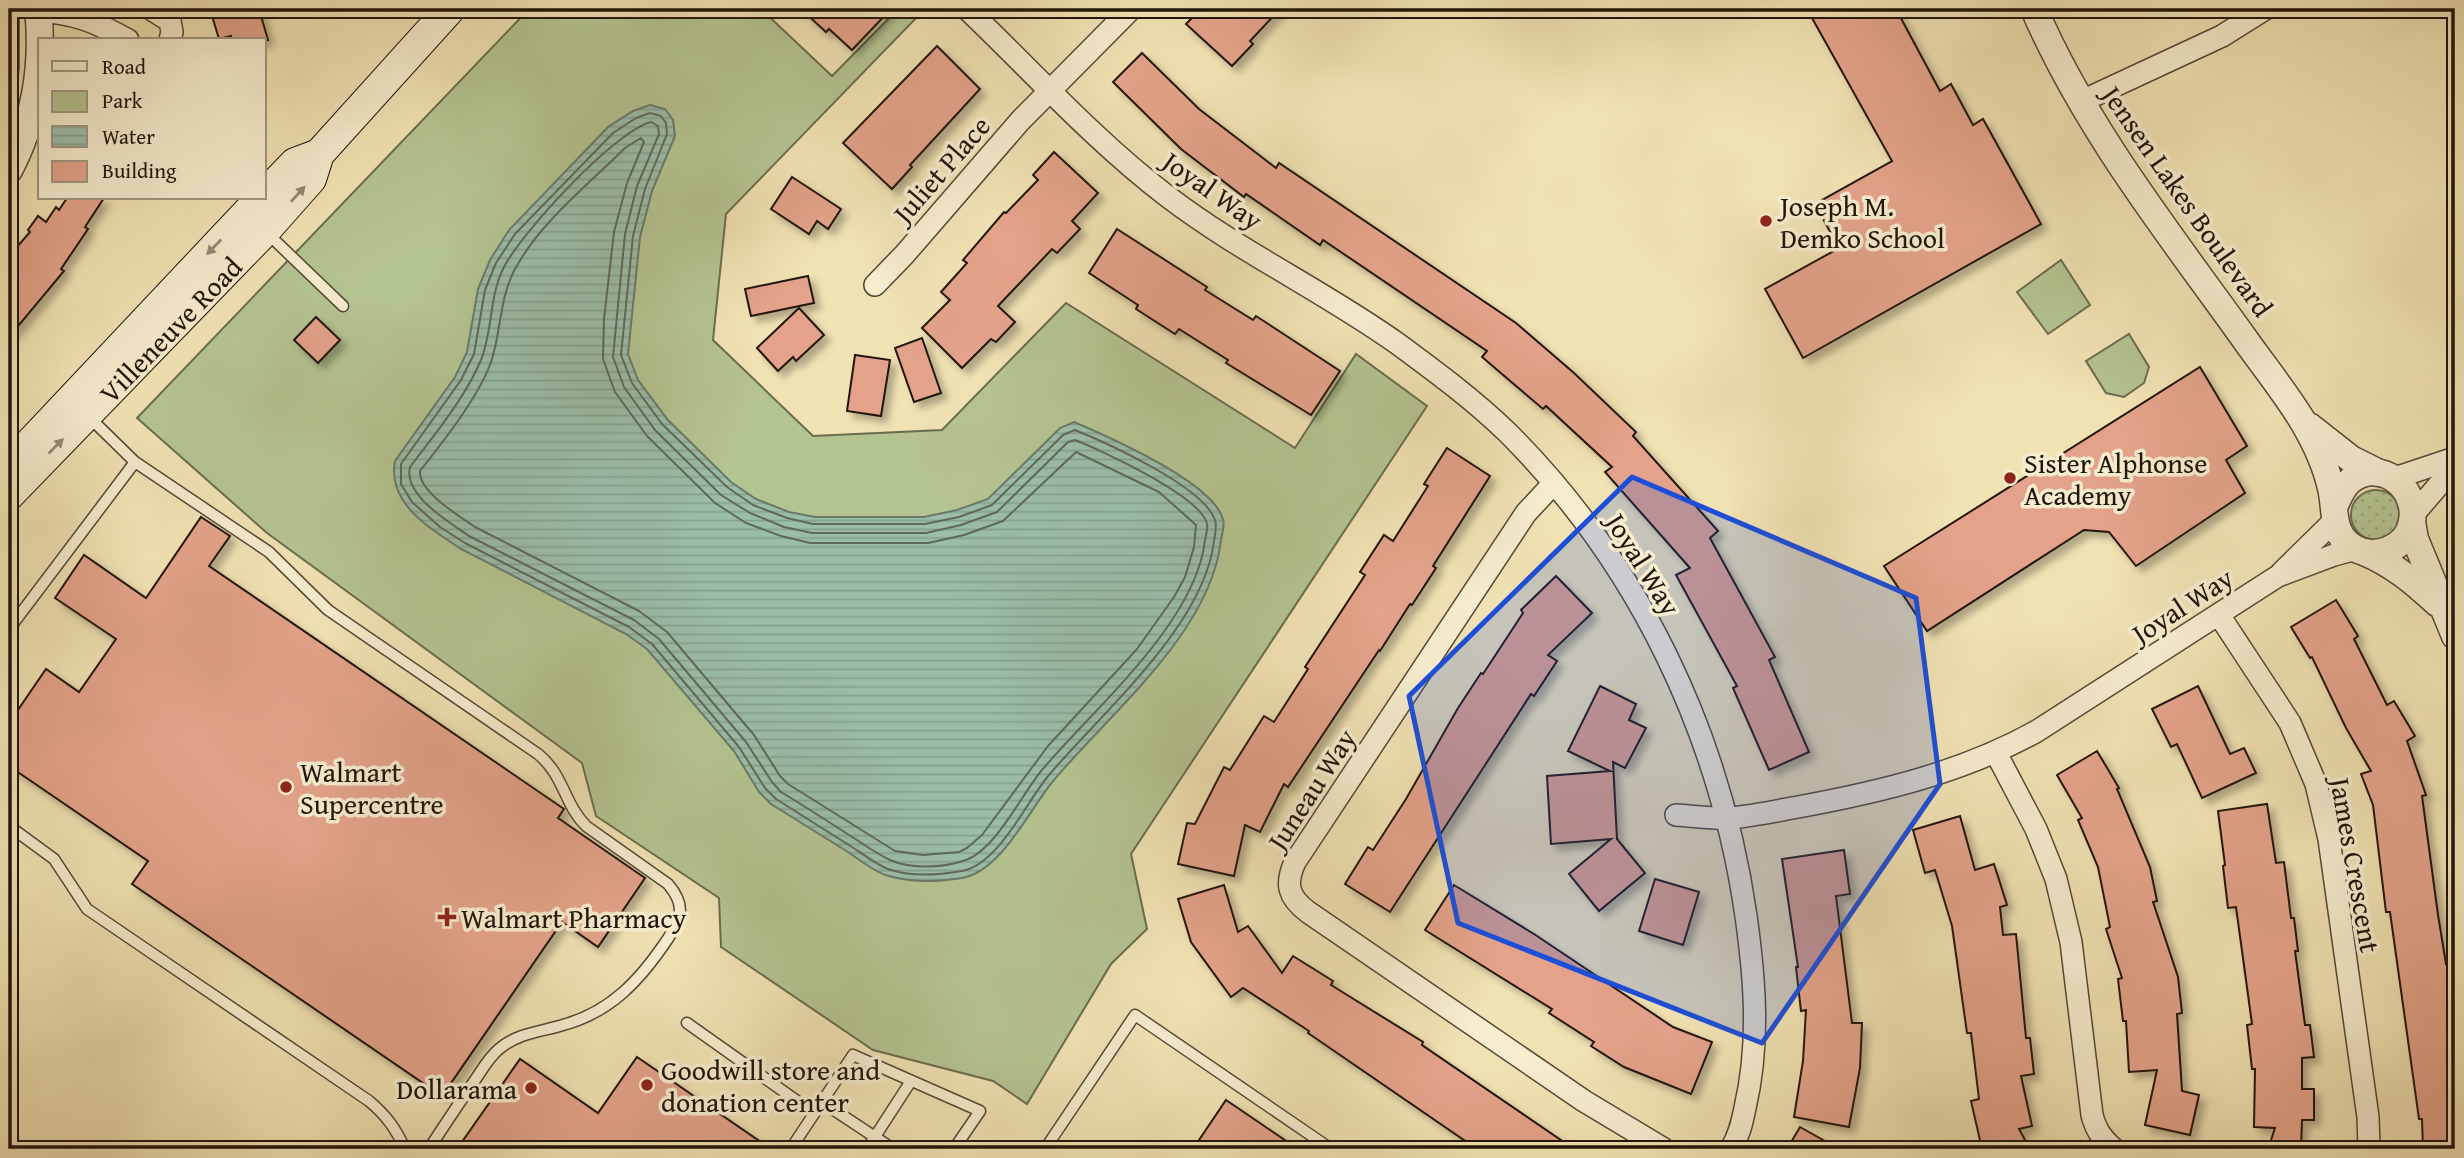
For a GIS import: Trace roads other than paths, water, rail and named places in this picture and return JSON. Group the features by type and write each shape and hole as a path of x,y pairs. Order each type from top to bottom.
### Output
{"main road":[{"name":"Villeneuve Road","path":"9,495 80,407 260,209 311,179 319,154 450,9"},
{"name":"Villeneuve Road","path":"9,466 80,407"}],"street":[{"path":"151,9 170,22 171,38"},
{"name":"Joyal Way","path":"967,9 1115,153 1169,197 1380,332 1458,389 1506,431 1554,483 1624,578 1666,653 1699,729 1728,818 1871,792 1996,753 2037,731 2278,576 2334,555 2360,551"},
{"path":"1050,89 1131,9"},
{"name":"Jensen Lakes Boulevard","path":"2034,9 2080,103 2303,421 2328,475 2334,513"},
{"path":"2080,103 2222,36 2265,9"},
{"path":"39,38 38,10 63,12 85,18 124,38"},
{"path":"9,170 34,102 38,64"},
{"name":"Juliet Place","path":"875,285 904,256 1050,89"},
{"name":"Jensen Lakes Boulevard","path":"2303,421 2351,459 2387,476"},
{"path":"2441,606 2385,561 2349,545 2340,533 2334,513 2341,491 2351,480 2365,473 2387,476 2455,458"},
{"path":"2455,466 2412,519 2415,539 2455,636"},
{"path":"2360,551 2379,553 2395,547 2407,536 2413,506 2407,490 2387,476"},
{"name":"Juneau Way","path":"1554,483 1526,513 1303,850 1289,875 1289,891 1300,906 1584,1101 1664,1149"},
{"name":"Joyal Way","path":"2278,576 2334,513"},
{"name":"James Crescent","path":"2219,615 2290,723 2316,784 2329,839 2368,1117 2369,1149"},
{"path":"1996,753 2036,829 2056,879 2071,942 2092,1115 2102,1140 2114,1149"},
{"path":"1676,814 1728,818 1748,933 1756,1037 1749,1093 1740,1131 1731,1149"}],"lane":[{"path":"260,209 343,306"},
{"path":"80,407 135,463 269,552 328,610 538,754 556,771 575,815 586,826 668,884 678,896 680,911 675,930 647,971 626,993 595,1012 564,1025 515,1038 497,1051 429,1149"},
{"path":"9,629 135,463"},
{"path":"9,826 54,859 87,909 369,1101 397,1130 405,1149"},
{"path":"1045,1149 1135,1015 1331,1149"},
{"path":"687,1023 814,1113"},
{"path":"796,1149 792,1147 853,1055 980,1111 954,1149"},
{"path":"867,1149 911,1081"},
{"path":"822,1102 893,1149"}],"water":[{"path":"650,105 665,109 673,120 675,136 652,191 640,237 628,354 638,380 668,420 731,482 756,499 789,512 815,517 924,517 957,510 988,499 1060,428 1074,422 1158,462 1180,476 1215,505 1223,519 1213,574 1199,607 1179,638 1155,669 1054,780 1002,851 990,864 976,873 962,878 926,881 883,874 771,804 759,792 734,751 647,649 626,634 461,549 413,513 398,490 394,476 395,461 455,377 467,352 478,289 490,260 509,230 608,127 633,111"}],"place":[{"name":"Joseph M. Demko School","path":"1766,221"},
{"name":"Sister Alphonse Academy","path":"2010,478"},
{"name":"Walmart Supercentre","path":"286,787"},
{"name":"Walmart Pharmacy","path":"447,917"},
{"name":"Goodwill store and donation center","path":"647,1085"},
{"name":"Dollarama","path":"531,1088"}]}
